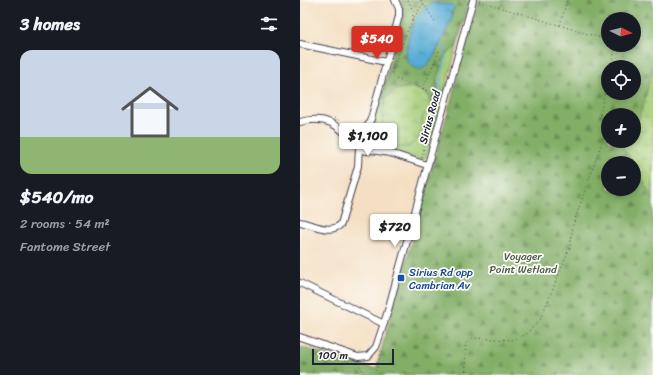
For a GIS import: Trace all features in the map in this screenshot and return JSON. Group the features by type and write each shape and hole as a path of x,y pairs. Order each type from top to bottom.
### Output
{"street":[{"path":"300,222 329,229 336,229 343,221 358,166 357,139 371,119 398,16 399,9 395,0"},
{"name":"Sirius Road","path":"300,337 358,357 365,357 371,354 376,347 384,324 473,0"},
{"path":"300,44 386,62"},
{"path":"371,119 377,141 390,153"},
{"path":"300,122 309,120 329,122 347,130 369,132 374,134"},
{"path":"347,130 362,150 390,153 427,165"},
{"path":"358,166 370,150 376,145 377,141"},
{"path":"300,283 384,324"}],"path":[{"path":"408,0 413,11 413,21"},
{"path":"421,0 436,23"},
{"path":"477,0 601,38"},
{"path":"560,25 567,0"},
{"path":"420,162 423,156 423,148 428,132 429,120 434,111 433,96 426,90 396,80 392,72 419,8 424,4"},
{"path":"423,89 439,51"},
{"path":"466,375 465,344 472,338 513,340 525,335 540,320 570,247 574,225 607,128 599,118 603,100"},
{"path":"333,117 343,124"},
{"path":"347,130 362,131"},
{"path":"375,375 382,348"}],"green space":[{"path":"399,0 470,0 428,152 425,158 421,160 396,152 384,145 375,128 375,121 402,15 402,6"},
{"path":"466,0 467,5 455,48 445,55 437,78 438,89 430,102 429,98 396,90 386,98 382,99 404,16 403,1","holes":["437,3 454,9 452,12 453,15 434,56 422,69 406,47 413,26"]},
{"name":"Voyager Point Wetland","path":"479,0 653,0 653,375 300,375 300,347 376,369"},
{"path":"653,65 653,200 641,177 641,156 629,156 623,148 641,148 641,112"},
{"path":"407,87 424,92 429,99 430,110 423,117 421,132 417,139 408,147 397,148 383,130 382,112 386,98 396,90"}],"water":[{"path":"432,3 452,5 454,7 452,19 434,56 425,67 420,70 407,61 408,43 411,30 419,14"}],"waterway":[{"path":"441,43 445,48 446,56 440,83 441,92"}],"place":[{"name":"Sirius Rd opp Cambrian Av","path":"401,278"}]}
